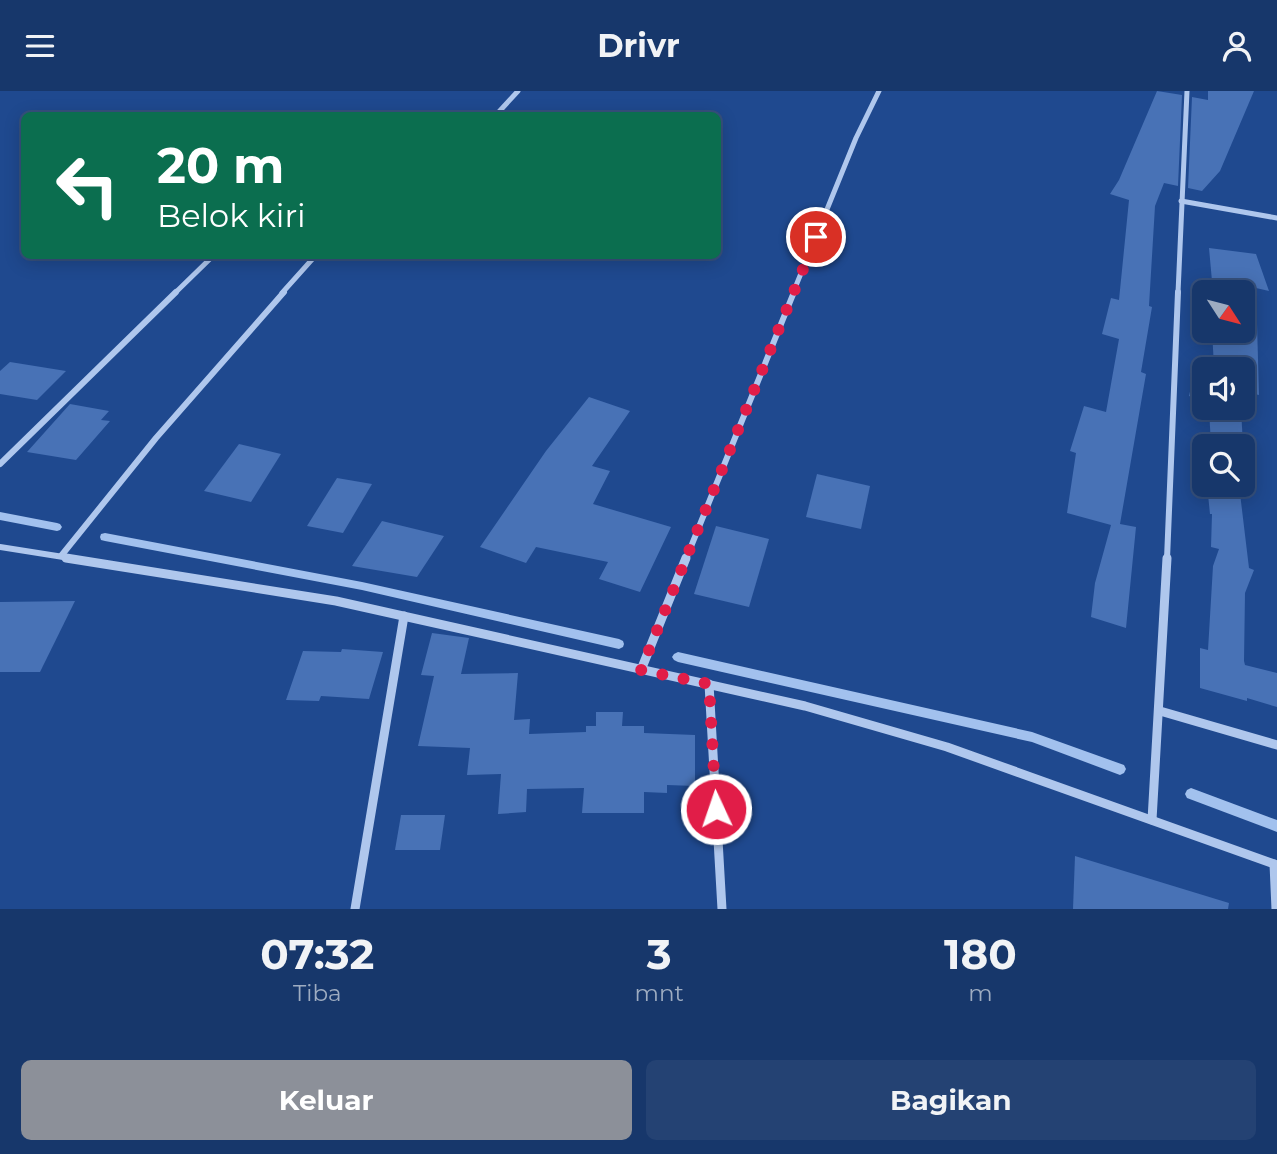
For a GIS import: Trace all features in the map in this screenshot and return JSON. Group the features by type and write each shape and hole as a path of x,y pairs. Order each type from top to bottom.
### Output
{"street":[{"path":"499,112 518,91"},
{"path":"641,670 846,163 879,91"},
{"path":"1152,820 1160,711 1187,91"},
{"path":"1181,201 1277,218"},
{"path":"0,464 210,259"},
{"path":"61,557 156,438 313,259"},
{"path":"0,547 337,601 805,706 947,747 1276,864 1276,909"},
{"path":"355,909 404,616"},
{"path":"709,684 722,909"},
{"path":"1160,711 1277,745"}],"building":[{"path":"1157,91 1182,95 1178,186 1164,183 1155,206 1149,306 1152,307 1141,372 1146,374 1120,524 1136,527 1126,628 1091,617 1095,583 1111,525 1067,513 1076,453 1070,451 1084,406 1106,412 1119,339 1102,334 1111,298 1119,300 1129,200 1110,194 1119,180"},
{"path":"1208,91 1254,91 1220,171 1202,191 1188,188 1192,97 1208,100"},
{"path":"1209,248 1256,254 1269,291 1256,288 1259,395 1255,394 1255,357 1213,357 1213,343 1255,343 1255,280 1212,280"},
{"path":"10,362 66,371 37,400 0,394 0,371"},
{"path":"589,397 630,411 592,466 610,471 593,504 671,527 640,592 599,579 608,562 536,547 526,563 480,547 546,451"},
{"path":"70,404 109,411 101,420 110,421 76,460 27,452"},
{"path":"1210,420 1242,420 1242,434 1210,434"},
{"path":"239,444 281,454 251,502 204,491"},
{"path":"817,474 870,486 861,529 806,517"},
{"path":"337,478 372,484 343,533 307,526"},
{"path":"1208,497 1240,497 1249,568 1254,570 1245,593 1244,661 1245,665 1277,673 1277,707 1200,688 1200,648 1208,650 1213,566 1219,549 1211,547"},
{"path":"382,521 444,536 417,577 352,566"},
{"path":"716,526 769,539 749,607 694,594"},
{"path":"75,601 40,672 0,672 0,602"},
{"path":"432,633 469,638 461,674 518,673 514,720 530,719 529,734 586,732 586,726 596,726 596,712 623,712 622,726 644,726 644,733 695,735 695,786 667,785 667,793 644,792 644,813 582,813 584,788 527,789 526,812 498,814 501,774 467,775 470,748 418,746 434,676 421,675"},
{"path":"342,649 383,652 369,699 321,696 319,701 286,700 303,651 341,652"},
{"path":"401,815 445,815 440,850 395,850"},
{"path":"1075,856 1229,903 1228,909 1073,909"}],"waterway":[{"path":"0,516 57,527"},
{"path":"105,537 362,586 619,644"},
{"path":"678,657 1032,737 1120,769"},
{"path":"1191,794 1277,826"}],"route":[{"path":"716,809 709,684 641,670 816,237"}]}
